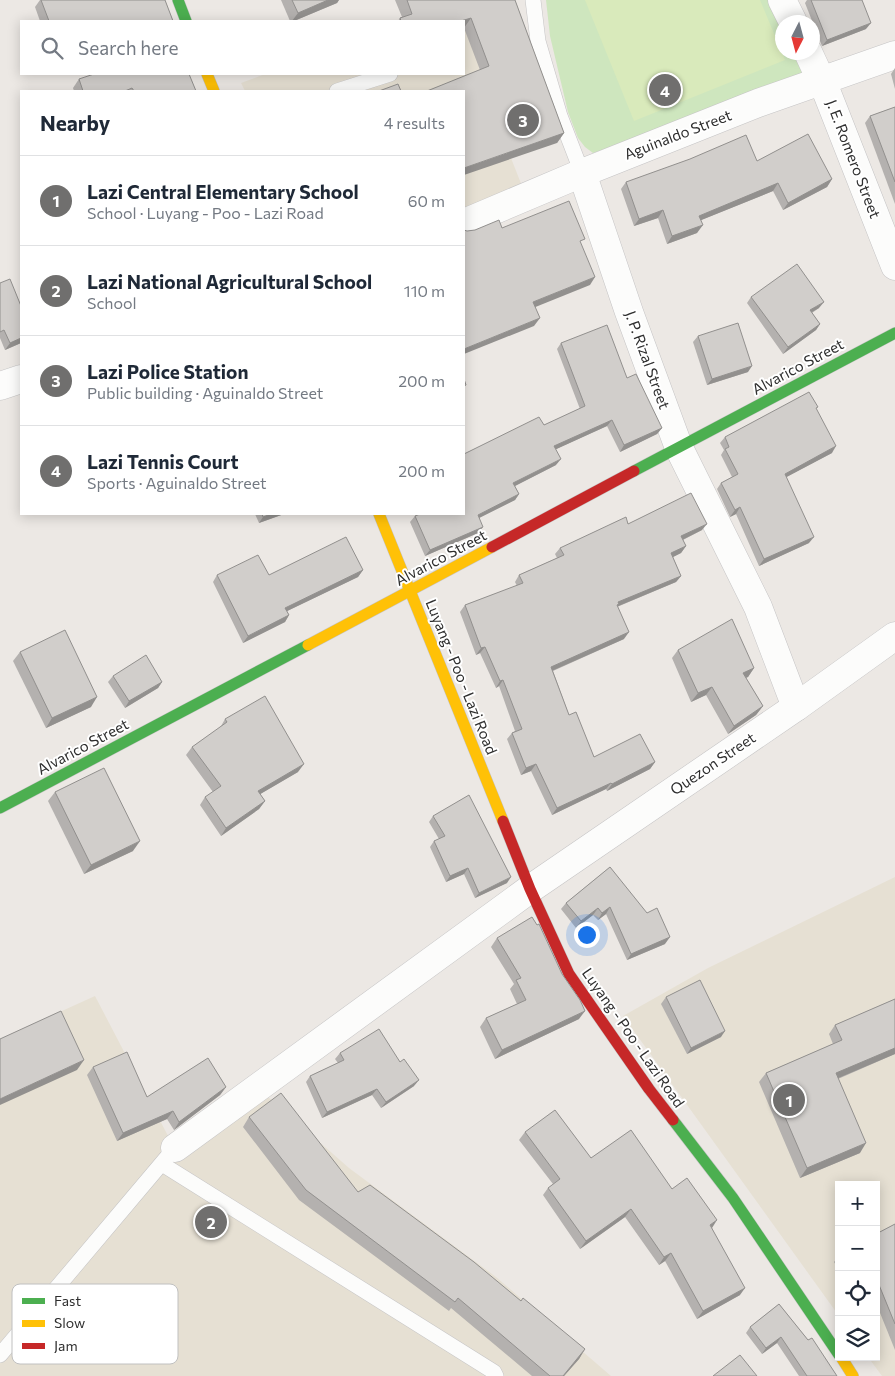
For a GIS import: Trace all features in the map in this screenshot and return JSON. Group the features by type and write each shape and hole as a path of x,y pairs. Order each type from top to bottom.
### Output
{"main road":[{"path":"178,0 186,20"},
{"path":"207,75 214,90"},
{"name":"Alvarico Street","path":"0,808 895,333"},
{"name":"Luyang - Poo - Lazi Road","path":"379,515 530,889 569,974 649,1089 733,1198 835,1349"},
{"name":"Luyang - Poo - Lazi Road","path":"843,1361 853,1376"}],"street":[{"path":"782,0 790,15"},
{"name":"Aguinaldo Street","path":"465,223 582,173 758,103 895,56"},
{"name":"J. E. Romero Street","path":"812,60 822,81 895,266"},
{"name":"J. P. Rizal Street","path":"582,173 629,312 679,448 758,607 796,707"},
{"path":"0,386 20,379"},
{"name":"Quezon Street","path":"168,1156 530,889 796,707 895,636"}],"lane":[{"name":"J. P. Rizal Street","path":"532,0 538,41 560,116 582,173"},
{"path":"340,90 387,75"},
{"path":"60,1284 168,1156 494,1372 496,1376"},
{"path":"0,1355 12,1341"}],"shaded area":[{"path":"468,20 486,95 522,186 465,208 465,90 244,90 241,83 262,75 465,75 465,21"},
{"path":"895,877 895,1376 882,1376 871,1361 880,1361 880,1181 835,1181 835,1310 623,1016 708,968"},
{"path":"95,996 179,1157 267,1096 349,1168 496,1277 611,1376 0,1376 0,1039"}],"green space":[{"path":"546,0 774,0 779,15 775,15 775,60 802,60 804,71 797,76 593,153 578,138 568,112 550,36"},
{"path":"585,0 760,0 775,36 775,60 785,60 634,121"}],"building":[{"path":"41,0 165,0 173,20 49,20"},
{"path":"292,0 328,0 298,13"},
{"path":"407,0 515,0 564,133 465,168 465,90 429,90 489,66 471,18 464,20 401,20 400,18 412,14"},
{"path":"811,0 862,0 871,23 827,40 820,22 820,15 817,15"},
{"path":"91,75 189,75 196,90 133,90 132,88 127,90 83,90 79,79"},
{"path":"398,84 401,90 382,90"},
{"path":"895,107 895,182 870,116"},
{"path":"808,134 832,179 788,203 778,183 699,216 703,225 672,236 663,210 639,219 626,182 690,159 746,135 757,161"},
{"path":"569,201 585,239 580,241 595,277 533,302 540,318 465,349 465,230 475,230 499,220 502,228"},
{"path":"797,264 824,302 810,310 820,324 788,347 751,297"},
{"path":"10,279 20,304 20,338 10,343 4,330 0,332 0,283"},
{"path":"738,323 752,366 712,379 698,336"},
{"path":"607,325 627,378 636,374 662,428 624,445 612,420 554,446 561,459 513,483 519,494 478,515 483,527 430,550 415,516 465,515 465,454 539,417 544,425 585,406 561,343"},
{"path":"809,392 836,446 785,474 814,537 764,559 740,507 735,510 721,483 738,474 725,449 729,447 725,437"},
{"path":"691,493 707,524 681,536 686,546 671,553 681,576 618,602 619,604 617,605 629,632 551,667 569,715 576,712 594,757 640,734 655,762 612,784 557,808 536,764 526,768 512,733 522,729 503,680 500,681 485,647 481,648 465,605 523,583 519,575 564,555 560,548 626,517 628,524"},
{"path":"346,537 363,570 285,608 289,615 248,636 217,575 258,555 269,575"},
{"path":"732,619 754,668 743,673 763,706 734,726 712,687 698,693 678,650"},
{"path":"65,630 97,697 52,718 20,652"},
{"path":"146,655 162,682 129,701 113,676"},
{"path":"265,696 304,764 258,791 265,801 226,828 205,797 221,786 192,747 227,722 225,719"},
{"path":"104,768 140,841 91,865 55,792"},
{"path":"469,795 511,877 479,893 468,868 450,876 434,841 445,836 433,816"},
{"path":"610,867 647,913 657,908 670,937 631,954 610,907 602,913 598,908 581,921 566,903"},
{"path":"532,917 537,925 539,924 562,974 580,1000 585,1011 502,1050 486,1018 526,1000 516,980 521,978 497,938"},
{"path":"700,980 725,1031 691,1048 666,997"},
{"path":"895,999 895,1048 836,1073 866,1143 807,1168 766,1073 842,1040 835,1025"},
{"path":"61,1011 84,1060 0,1099 0,1039"},
{"path":"379,1029 400,1062 404,1059 419,1080 386,1102 377,1089 327,1112 310,1076 344,1060 340,1053"},
{"path":"127,1052 147,1097 208,1058 226,1087 179,1122 173,1111 123,1133 93,1067"},
{"path":"281,1093 358,1192 370,1185 474,1262 521,1301 523,1298 585,1349 563,1376 550,1376 458,1298 455,1302 306,1190 249,1117"},
{"path":"555,1110 591,1158 631,1130 672,1189 687,1178 717,1220 710,1225 745,1288 703,1311 671,1253 664,1257 631,1209 586,1241 548,1188 560,1179 525,1132"},
{"path":"895,1224 895,1324 880,1287 880,1232"},
{"path":"779,1304 808,1340 812,1338 837,1376 807,1376 781,1337 766,1348 750,1327"},
{"path":"740,1355 757,1376 713,1376"}],"traffic: fast":[{"path":"178,0 186,20"},
{"path":"634,471 895,333"},
{"path":"0,808 308,645"},
{"path":"673,1120 733,1198 835,1349"}],"traffic: slow":[{"path":"207,75 214,90"},
{"path":"379,515 503,821"},
{"path":"308,645 492,547"},
{"path":"844,1361 853,1376"}],"traffic: jam":[{"path":"492,547 634,471"},
{"path":"503,821 530,889 569,974 649,1089 673,1120"}],"place":[{"name":"Lazi Tennis Court","path":"665,90"},
{"name":"Lazi Police Station","path":"523,120"},
{"name":"Lazi Central Elementary School","path":"789,1100"},
{"name":"Lazi National Agricultural School","path":"211,1222"}]}
